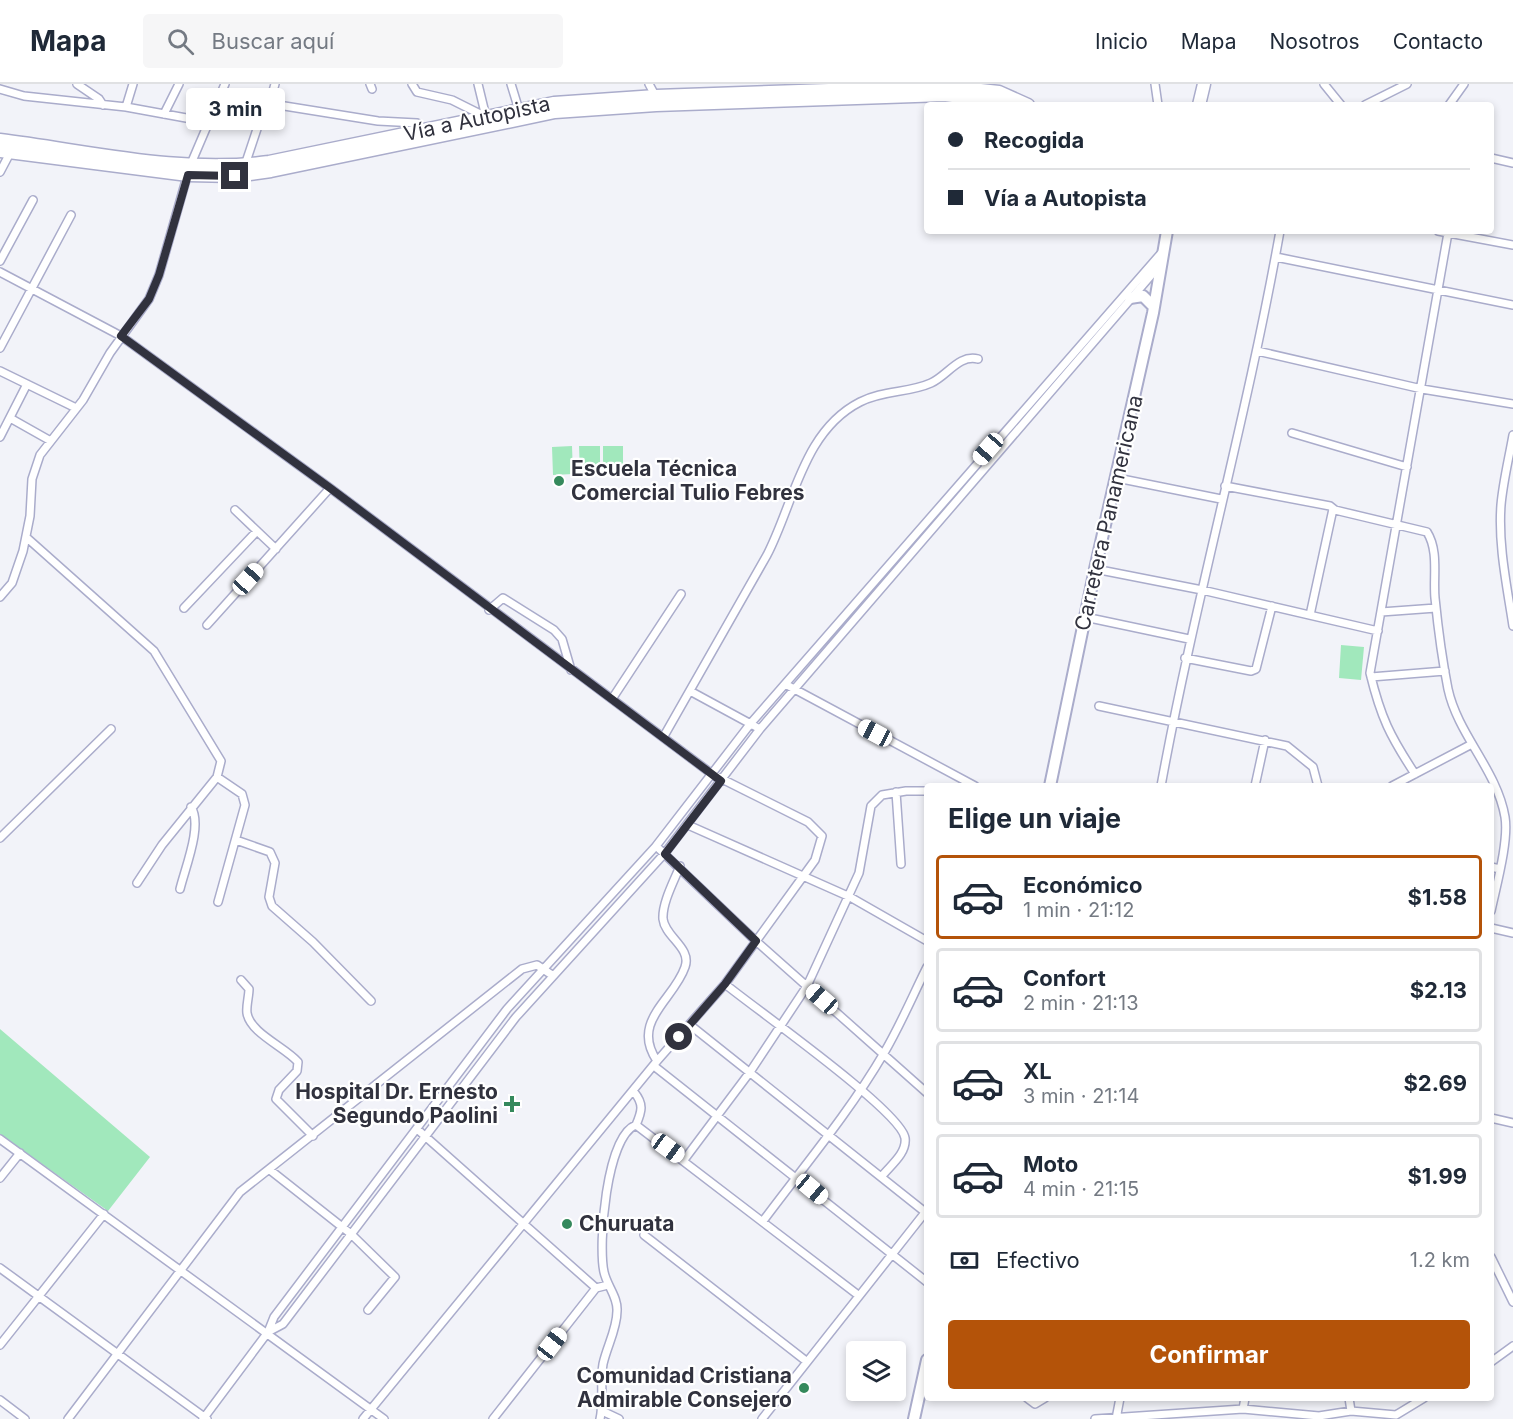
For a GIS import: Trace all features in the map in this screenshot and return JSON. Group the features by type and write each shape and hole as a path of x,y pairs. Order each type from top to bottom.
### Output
{"highway":[{"path":"1200,102 1204,84"},
{"name":"Vía a Autopista","path":"5,152 235,176 271,171 555,112 656,100 964,86 999,92 1021,102"},
{"name":"Vía a Autopista","path":"0,140 189,170 244,165 554,103 944,95 1000,102"}],"main road":[{"name":"Carretera Panamericana","path":"1051,783 1168,238"},
{"path":"1130,298 1143,296 1154,307"},
{"path":"914,1419 924,1374"}],"street":[{"path":"77,84 99,99 103,105"},
{"path":"126,107 133,84"},
{"path":"164,114 179,84"},
{"path":"0,597 12,583 26,537 32,479 40,455 49,440 76,408 121,336 149,299 156,283 189,170 225,84"},
{"path":"244,165 263,111 269,105 275,84"},
{"path":"412,84 417,92 452,100 486,117"},
{"path":"478,84 486,117"},
{"path":"511,84 519,110"},
{"path":"649,84 656,100"},
{"path":"1155,84 1158,102"},
{"path":"1324,84 1339,102"},
{"path":"1371,102 1407,84"},
{"path":"1451,102 1464,84"},
{"path":"0,89 24,96 126,107 208,122"},
{"path":"269,105 378,121 417,123 425,130"},
{"path":"0,172 5,152"},
{"path":"1494,159 1513,163"},
{"path":"0,261 33,200"},
{"path":"0,348 71,215"},
{"path":"1162,783 1189,639 1257,351 1280,234"},
{"path":"1414,774 1390,735 1378,708 1371,677 1448,234"},
{"path":"1453,234 1513,245"},
{"path":"0,1268 205,1418 268,1332 274,1317 507,1010 656,846 751,723 1118,300 1168,238"},
{"path":"1276,257 1513,304"},
{"path":"268,1332 283,1324 516,1017 665,854 760,729 1163,261"},
{"path":"0,272 121,336 330,488 489,610 664,736 721,781 808,822 822,836 815,860 725,984 655,1063 634,1092 363,1419"},
{"path":"1257,351 1422,388 1513,404"},
{"path":"664,736 772,545 793,488 826,428 860,402 888,393 919,388 934,382 965,360 978,359"},
{"path":"0,371 76,408"},
{"path":"0,438 27,384"},
{"path":"10,418 49,440"},
{"path":"1292,434 1407,467"},
{"path":"1513,435 1501,504 1501,550 1510,586 1513,626"},
{"path":"1117,478 1221,499"},
{"path":"1225,486 1330,506 1333,509 1427,532 1433,542 1436,608 1449,691 1470,745 1487,769 1492,783"},
{"path":"207,625 330,488"},
{"path":"1310,615 1333,509"},
{"path":"235,510 276,549"},
{"path":"184,608 257,531"},
{"path":"26,537 38,545 154,651 221,761 217,777 191,807 137,883"},
{"path":"1095,569 1202,590 1378,631"},
{"path":"612,699 681,594"},
{"path":"489,610 503,598 554,630 562,639 571,670"},
{"path":"1185,658 1254,671 1260,664 1272,606"},
{"path":"1381,612 1436,608"},
{"path":"1085,617 1189,639"},
{"path":"1371,677 1445,670"},
{"path":"785,684 969,783"},
{"path":"690,691 760,729"},
{"path":"1099,706 1287,746 1313,767 1317,783"},
{"path":"1,834 111,729"},
{"path":"1256,783 1265,740"},
{"path":"1398,783 1470,745"},
{"path":"217,777 243,798 244,809 218,902"},
{"path":"1494,788 1505,818 1500,868 1494,897"},
{"path":"684,1160 750,1072 807,986 850,897 864,857 871,806 882,795 924,791"},
{"path":"896,792 901,864"},
{"path":"180,889 196,826 195,813 191,807"},
{"path":"688,825 850,897 924,939"},
{"path":"236,840 270,852 275,863 269,897 272,906 314,942 371,1001"},
{"path":"656,846 680,866 756,941 885,1053 924,1090"},
{"path":"680,866 663,920 667,932 685,954 686,964 674,987 652,1018 650,1046 655,1063 924,1282"},
{"path":"1494,867 1500,868"},
{"path":"1494,929 1513,933"},
{"path":"68,1419 240,1192 522,969 537,965 552,975"},
{"path":"763,1221 830,1135 885,1053 924,973"},
{"path":"241,980 249,989 246,1012 253,1025 284,1048 297,1062 297,1071 279,1090 276,1100 313,1136"},
{"path":"725,984 779,1028 861,1089 903,1131 906,1141 902,1153 882,1176"},
{"path":"690,1025 924,1209"},
{"path":"619,1419 601,1415 603,1366 617,1312 602,1256 607,1192 616,1155 623,1137 636,1125 641,1112 641,1101 634,1092"},
{"path":"1494,1119 1513,1123"},
{"path":"636,1125 858,1295"},
{"path":"417,1129 596,1288"},
{"path":"0,1139 268,1332 384,1419"},
{"path":"0,1178 20,1153"},
{"path":"270,1170 351,1234 395,1277 368,1310"},
{"path":"0,1345 40,1298 104,1214"},
{"path":"762,1419 924,1214"},
{"path":"644,1235 806,1361"},
{"path":"1494,1263 1513,1302"},
{"path":"493,1419 596,1288 608,1285"},
{"path":"1494,1360 1513,1347"},
{"path":"0,1400 25,1419"},
{"path":"1116,1418 1119,1401"},
{"path":"1243,1409 1244,1401"},
{"path":"1349,1401 1351,1411"},
{"path":"1095,1419 1243,1409 1319,1416 1351,1411 1398,1417 1420,1401"}],"green space":[{"path":"572,446 573,474 553,475 552,447"},
{"path":"579,446 600,446 600,474 580,474"},
{"path":"603,446 623,446 623,474 603,474"},
{"path":"1341,645 1364,647 1361,680 1339,678"},
{"path":"0,1029 150,1157 108,1211 0,1134"}],"place":[{"name":"Escuela Técnica Comercial Tulio Febres","path":"559,481"},
{"name":"Hospital Dr. Ernesto Segundo Paolini","path":"512,1104"},
{"name":"Churuata","path":"567,1224"},
{"name":"Comunidad Cristiana Admirable Consejero","path":"804,1388"}],"route":[{"path":"235,176 188,175 159,275 149,299 121,336 330,488 489,610 664,736 721,781 665,854 756,941 725,984 679,1037"}]}
